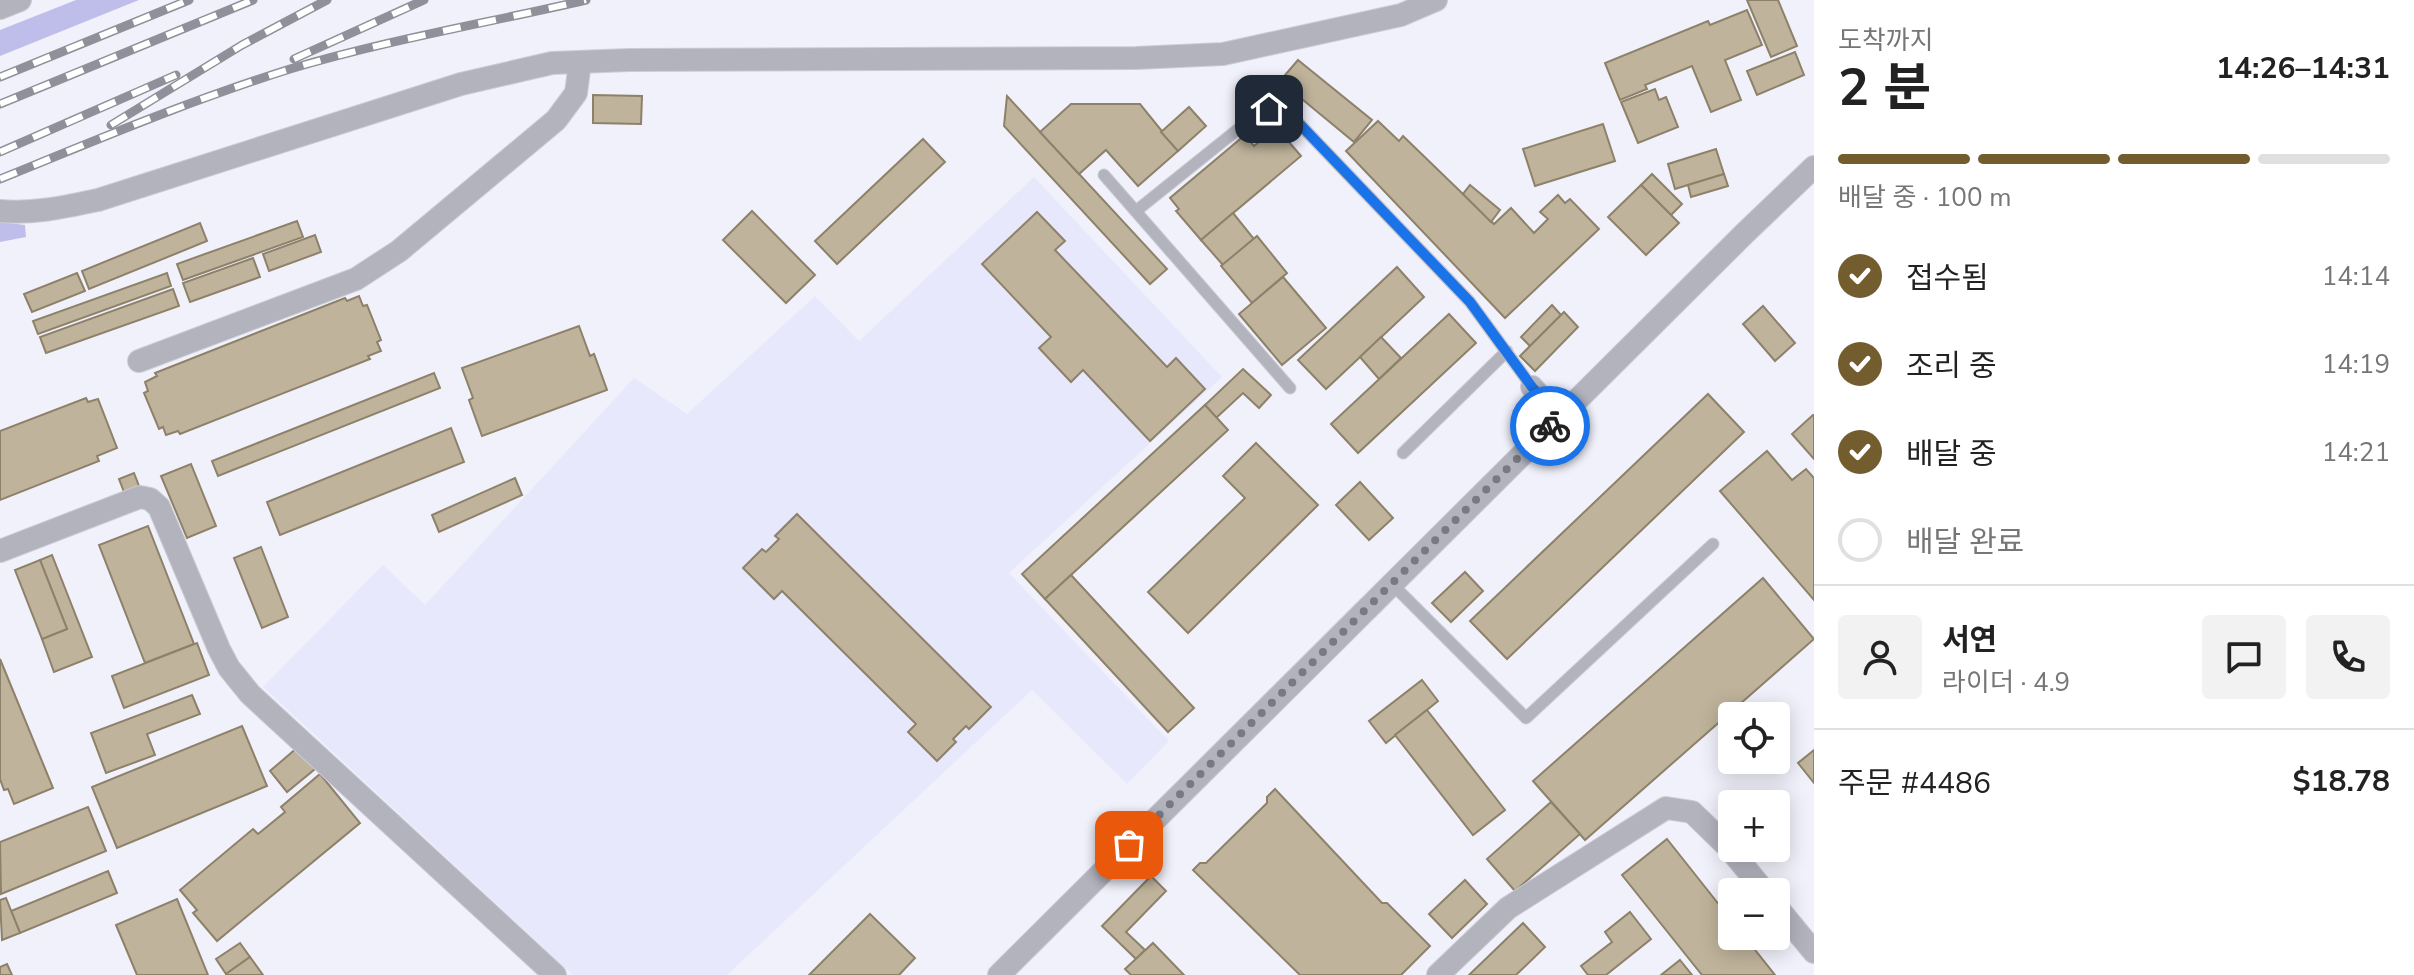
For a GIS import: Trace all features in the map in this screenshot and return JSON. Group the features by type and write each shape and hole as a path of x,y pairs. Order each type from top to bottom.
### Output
{"street":[{"path":"0,8 20,0"},
{"path":"0,211 27,213 98,200 461,84 552,63 1136,58 1223,54 1401,15 1436,0"},
{"path":"139,361 356,279 399,251 556,120 576,93 580,62"},
{"path":"999,975 1814,167"},
{"path":"1532,387 1559,417"},
{"path":"0,551 140,497 150,499 159,507 224,659 250,694 555,975"},
{"path":"1438,975 1508,908 1666,808 1692,812 1728,847 1753,878"},
{"path":"1790,923 1814,952"}],"lane":[{"path":"1136,211 1242,126 1269,109 1289,113 1470,302 1532,387"},
{"path":"1104,175 1290,388"},
{"path":"1403,453 1507,351"},
{"path":"1392,584 1526,718 1713,544"}],"shaded area":[{"path":"76,0 139,0 0,56 0,30"},
{"path":"1034,177 1222,377 1009,573 1169,741 1127,784 1032,690 727,975 573,975 263,687 383,565 425,605 634,378 687,414 815,296 859,341"},
{"path":"0,222 25,225 26,237 0,242"}],"building":[{"path":"1747,0 1778,0 1797,46 1771,57"},
{"path":"1747,10 1762,45 1725,60 1741,100 1711,112 1692,66 1645,85 1647,89 1620,100 1605,63 1708,21 1710,25"},
{"path":"1795,52 1804,75 1757,95 1747,71"},
{"path":"1298,60 1372,120 1354,142 1280,81"},
{"path":"1655,89 1659,100 1666,97 1678,127 1638,143 1621,102"},
{"path":"593,95 642,96 641,124 593,123"},
{"path":"1007,96 1167,269 1150,284 1004,126"},
{"path":"1071,104 1140,104 1178,151 1138,186 1106,150 1079,174 1040,132"},
{"path":"1189,107 1206,126 1178,151 1161,132"},
{"path":"1378,121 1399,141 1403,136 1494,224 1511,208 1534,233 1548,219 1540,212 1558,195 1565,203 1570,199 1599,229 1505,318 1346,151"},
{"path":"1603,124 1615,161 1535,186 1523,149"},
{"path":"1276,127 1301,156 1201,240 1176,211 1179,209 1170,198 1245,135 1254,146"},
{"path":"923,139 945,162 837,264 815,241"},
{"path":"1716,149 1724,174 1675,189 1668,164"},
{"path":"1652,174 1682,204 1671,215 1641,185"},
{"path":"1724,174 1728,186 1691,197 1688,185"},
{"path":"1470,185 1500,210 1491,222 1463,194"},
{"path":"1641,185 1679,223 1646,255 1608,217"},
{"path":"752,211 815,275 786,303 723,240"},
{"path":"1037,212 1065,241 1055,250 1167,367 1176,358 1205,389 1150,441 1083,370 1071,382 1039,348 1051,337 982,264"},
{"path":"1233,213 1254,239 1223,265 1201,240"},
{"path":"297,221 303,237 183,280 177,264"},
{"path":"200,223 207,241 89,289 82,271"},
{"path":"315,235 321,252 269,271 263,254"},
{"path":"1257,236 1287,273 1252,303 1221,266"},
{"path":"253,258 260,277 190,302 183,283"},
{"path":"1397,267 1424,297 1326,389 1298,360"},
{"path":"77,273 85,291 32,312 24,294"},
{"path":"167,273 171,286 38,334 33,321"},
{"path":"1283,277 1326,328 1282,365 1239,314"},
{"path":"173,289 179,306 46,353 40,337"},
{"path":"359,296 363,306 367,305 381,340 377,342 381,351 368,356 370,359 180,434 178,431 166,435 163,427 159,429 144,393 148,391 145,382 157,376 155,373 345,298 347,301"},
{"path":"1552,305 1561,315 1530,346 1521,337"},
{"path":"1763,306 1795,343 1775,361 1743,324"},
{"path":"1564,312 1578,327 1535,371 1520,356"},
{"path":"1449,314 1476,343 1358,453 1331,424"},
{"path":"579,326 590,356 594,354 607,390 482,436 462,368"},
{"path":"1381,337 1401,358 1379,379 1360,357"},
{"path":"1243,369 1271,395 1259,408 1243,393 1216,418 1205,405"},
{"path":"434,373 440,388 218,476 212,461"},
{"path":"1708,394 1744,432 1507,659 1470,621"},
{"path":"86,398 88,402 98,399 117,448 97,456 99,461 0,500 0,431"},
{"path":"1205,405 1228,430 1045,599 1022,574"},
{"path":"1814,415 1814,459 1792,434"},
{"path":"451,428 464,462 280,535 267,502"},
{"path":"1256,443 1318,505 1188,633 1148,592 1245,498 1223,476"},
{"path":"1767,451 1792,480 1806,469 1814,478 1814,600 1720,491"},
{"path":"191,464 216,526 187,538 161,476"},
{"path":"134,473 139,486 124,492 119,479"},
{"path":"515,478 522,495 439,532 432,515"},
{"path":"1360,482 1393,518 1369,540 1336,505"},
{"path":"797,514 991,707 969,729 966,726 953,739 956,742 937,761 908,732 916,724 782,591 774,599 743,568 762,549 766,552 779,539 775,536"},
{"path":"148,526 194,644 145,663 99,545"},
{"path":"261,547 288,617 262,628 234,558"},
{"path":"52,555 92,657 54,672 42,639 67,629 40,560"},
{"path":"40,560 67,629 42,639 15,570"},
{"path":"1465,572 1483,591 1451,622 1432,603"},
{"path":"1071,575 1194,708 1168,732 1045,599"},
{"path":"1763,578 1814,639 1742,702 1718,702 1718,723 1585,840 1533,781"},
{"path":"197,643 209,675 124,708 112,676"},
{"path":"0,659 53,788 14,804 0,779"},
{"path":"1422,680 1438,701 1386,743 1369,721"},
{"path":"192,695 200,714 147,734 155,755 106,773 91,733"},
{"path":"1427,710 1505,810 1473,835 1395,735"},
{"path":"242,726 267,786 117,848 92,787"},
{"path":"298,747 315,769 287,792 270,771"},
{"path":"1814,750 1814,783 1798,763"},
{"path":"320,774 360,823 217,941 193,913 197,910 180,890 253,829 258,834 285,812 281,807"},
{"path":"1275,789 1382,903 1387,903 1430,946 1401,975 1300,975 1193,870 1200,863 1206,863 1267,803 1267,797"},
{"path":"1551,802 1580,834 1515,891 1487,859"},
{"path":"88,807 106,851 1,894 0,842"},
{"path":"1667,839 1718,903 1718,950 1755,950 1775,975 1702,975 1622,875"},
{"path":"108,871 117,893 20,933 11,911"},
{"path":"1151,876 1166,891 1126,932 1145,950 1136,959 1102,926"},
{"path":"1465,880 1487,904 1452,938 1429,914"},
{"path":"6,898 20,933 2,940 0,900"},
{"path":"177,899 208,975 137,975 116,925"},
{"path":"1630,912 1651,939 1606,975 1588,975 1581,966 1612,942 1605,932"},
{"path":"870,914 915,958 899,975 809,975"},
{"path":"1523,923 1545,947 1516,975 1469,975"},
{"path":"240,943 250,957 226,974 216,959"},
{"path":"1153,943 1184,975 1131,975 1125,969"},
{"path":"250,957 263,975 226,975 226,974"},
{"path":"1680,960 1692,975 1661,975"},
{"path":"7,964 12,975 0,975 0,967"}],"railway":[{"path":"0,77 189,0"},
{"path":"0,104 253,0"},
{"path":"111,125 242,45 327,0"},
{"path":"294,59 424,0"},
{"path":"0,179 180,107 290,69 400,40 586,0"},
{"path":"0,152 176,75"}],"way so far":[{"path":"1129,845 1550,426"}],"route":[{"path":"1269,109 1289,113 1470,302 1532,387 1559,417 1550,426"}]}
